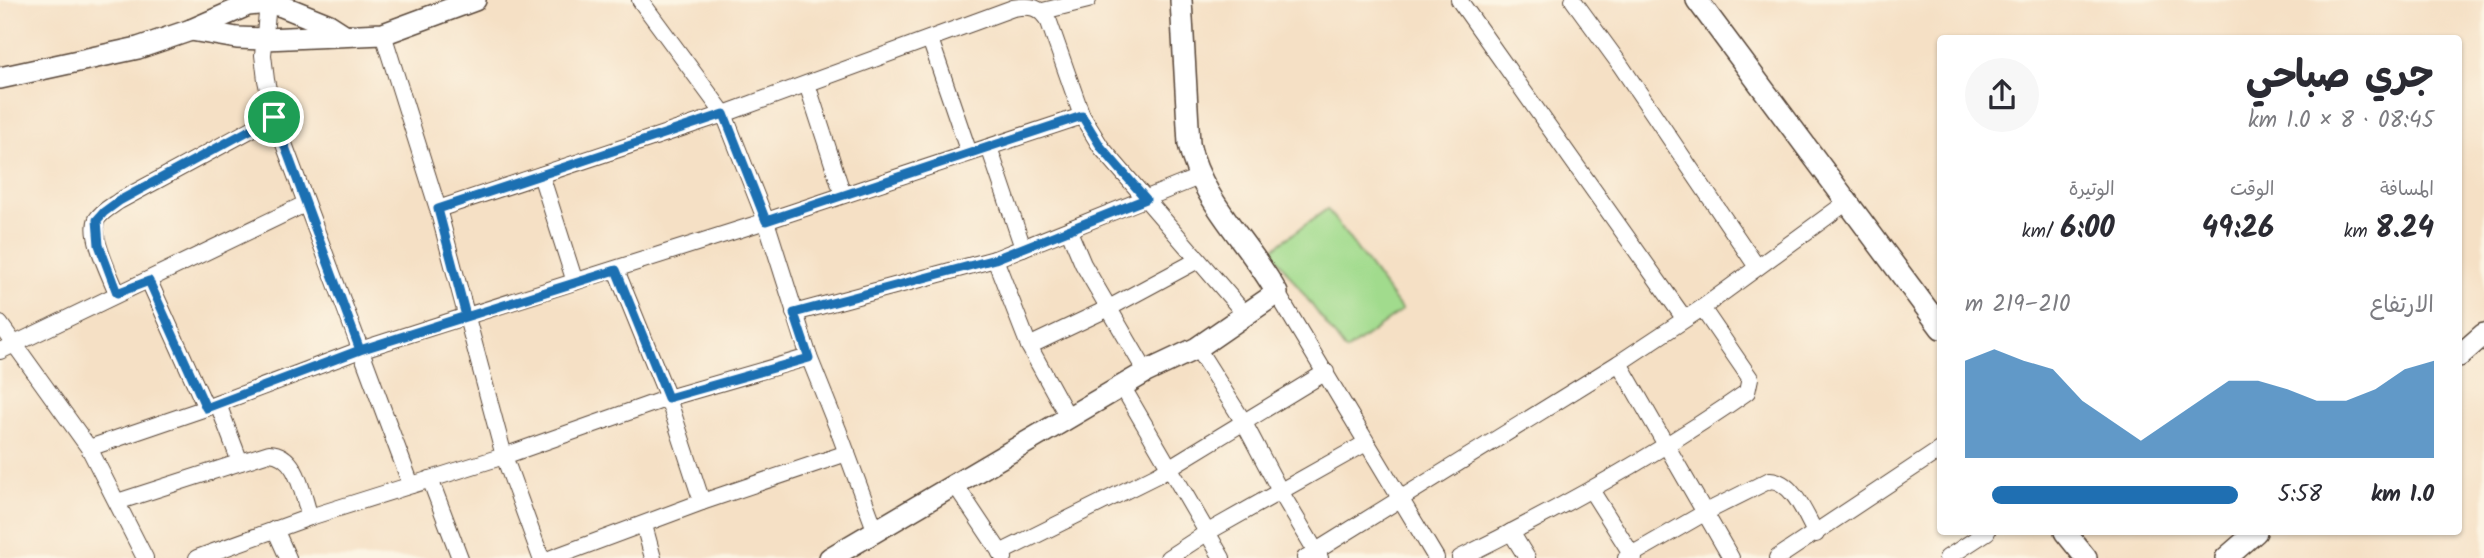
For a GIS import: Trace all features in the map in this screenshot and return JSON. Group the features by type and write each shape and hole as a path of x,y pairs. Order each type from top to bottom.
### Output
{"street":[{"path":"191,30 265,38 383,34 475,0"},
{"path":"640,0 724,114 766,221 809,358 876,532"},
{"path":"438,209 724,114 1013,8 1026,6 1043,11 1088,0"},
{"path":"1181,0 1189,144 1199,177 1266,272 1436,558"},
{"path":"1459,0 1684,318"},
{"path":"1573,0 1619,63 1757,267"},
{"path":"1697,0 1937,323"},
{"path":"0,78 138,48 191,30 248,5 268,3 317,20 343,34"},
{"path":"268,3 263,55 274,117 411,485"},
{"path":"1043,11 1055,36 1082,116 1101,147 1245,314"},
{"path":"383,34 438,209 504,456 541,558"},
{"path":"930,39 969,153"},
{"path":"807,84 843,195"},
{"path":"89,448 212,406 360,350 616,270 1082,116"},
{"path":"117,293 96,231 97,220 104,212 119,201 274,117"},
{"path":"989,147 1023,248"},
{"path":"541,175 575,282"},
{"path":"794,313 995,259 1199,177"},
{"path":"1197,348 1243,421 1314,556 1702,308 1847,202"},
{"path":"0,351 305,204"},
{"path":"1069,231 1083,264 1146,372"},
{"path":"995,259 1029,346 1068,417"},
{"path":"1029,346 1109,309 1198,260"},
{"path":"616,270 668,398 702,502"},
{"path":"149,281 240,462"},
{"path":"830,558 1146,372 1197,348 1277,293"},
{"path":"1460,558 1591,490 1746,392 1750,386 1750,378 1702,308"},
{"path":"0,324 89,448 145,558"},
{"path":"2462,353 2484,334"},
{"path":"197,558 310,517 504,456 668,398 809,358"},
{"path":"1619,363 1731,558"},
{"path":"956,486 1002,556 1170,467 1326,372"},
{"path":"1122,386 1223,558"},
{"path":"1168,558 1208,532 1366,443"},
{"path":"1777,558 1937,452"},
{"path":"117,502 276,453 293,464 310,517"},
{"path":"552,558 702,502 847,453"},
{"path":"430,479 460,558"},
{"path":"1591,490 1631,557 1706,512 1770,480 1778,480 1787,486 1816,534"},
{"path":"644,525 653,558"},
{"path":"275,529 288,558"},
{"path":"1511,532 1527,558"},
{"path":"1947,558 1982,535"},
{"path":"2067,535 2086,558"},
{"path":"2226,558 2253,535"}],"green space":[{"path":"1327,209 1402,310 1346,351 1271,250"}],"route":[{"path":"274,117 119,201 97,220 99,245 117,293 149,281 206,408 360,350 616,270 668,398 809,358 794,313 995,259 1146,199 1101,147 1082,116 766,221 724,114 438,209 466,316 360,350 274,117"}]}
